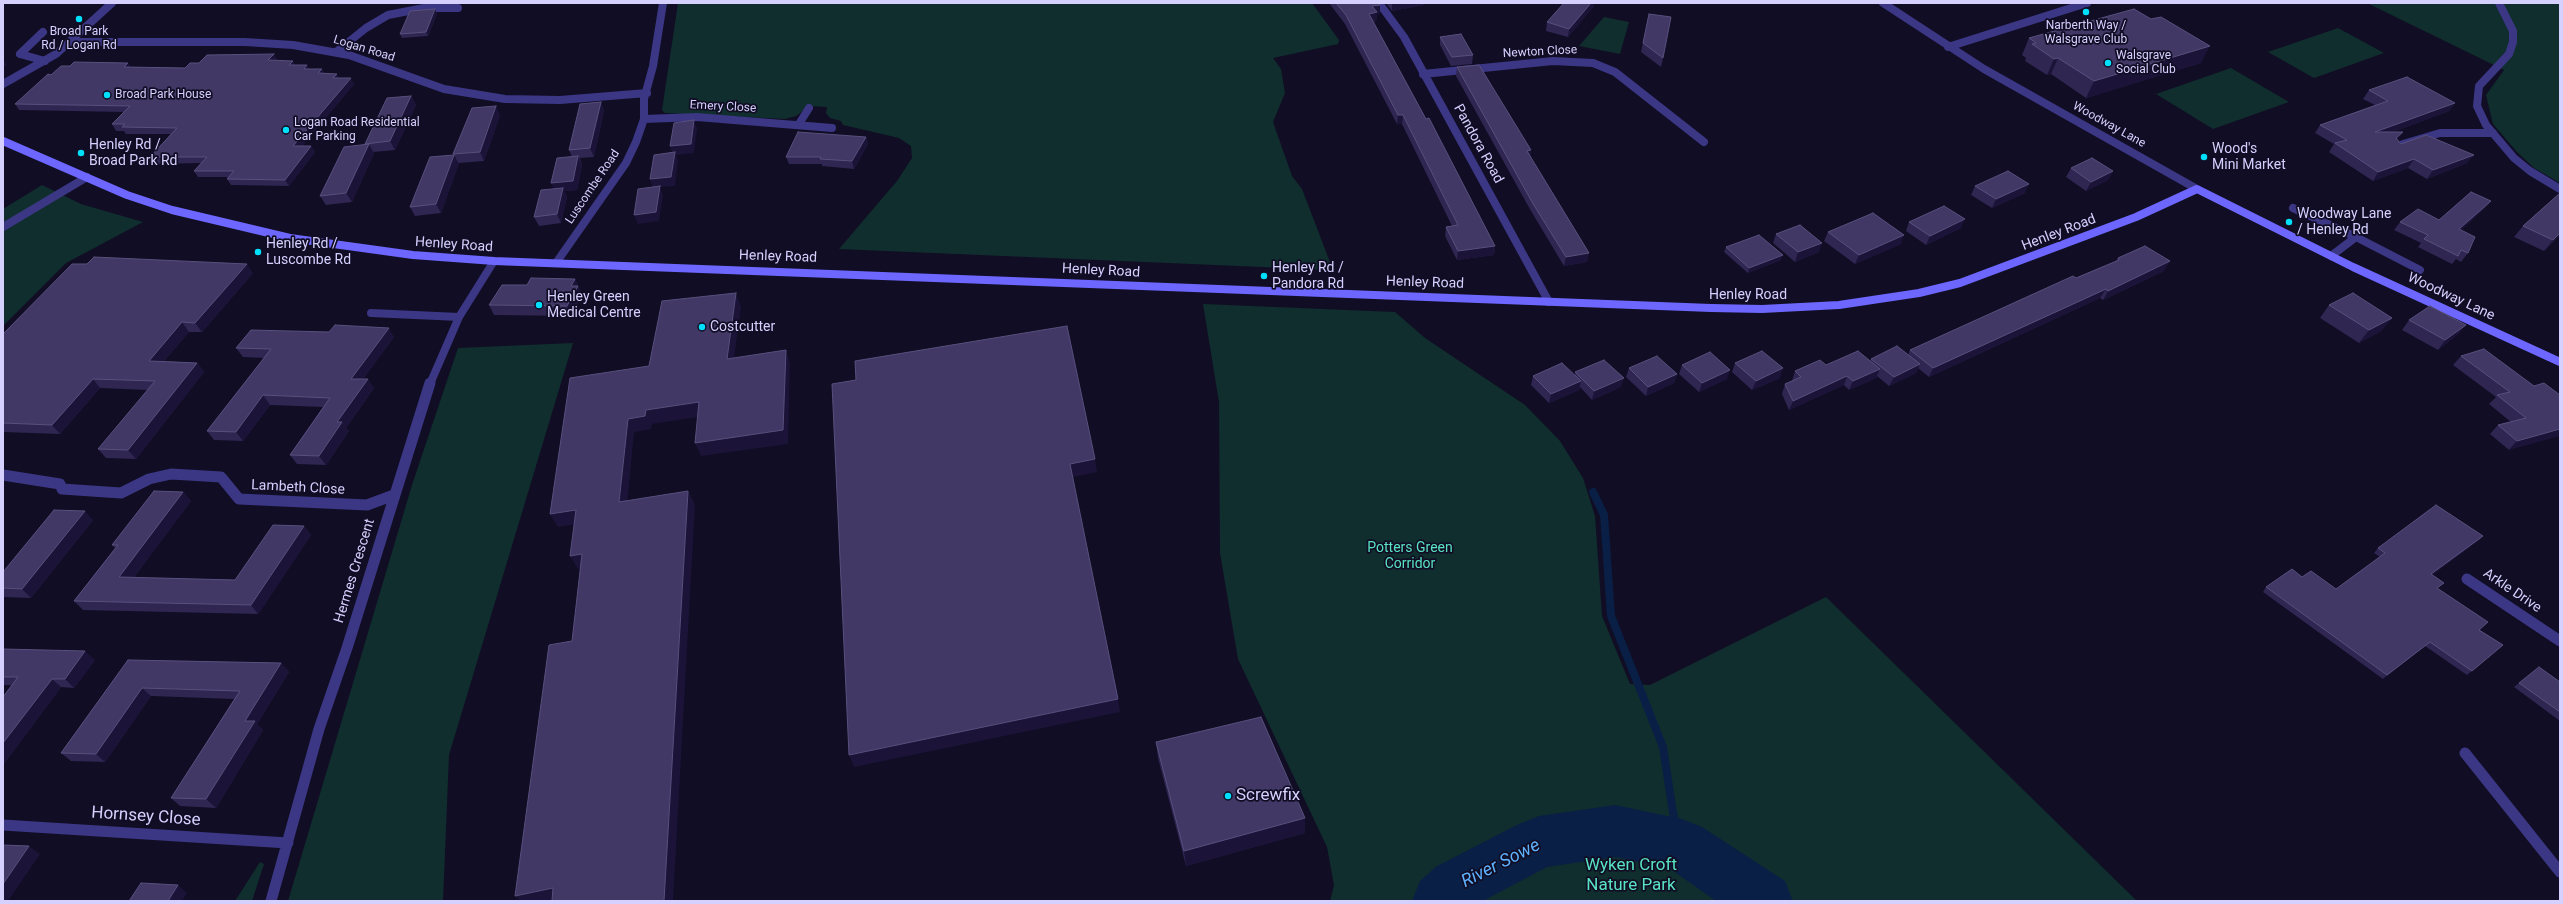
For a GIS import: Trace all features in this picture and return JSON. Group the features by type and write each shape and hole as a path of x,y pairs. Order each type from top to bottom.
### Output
{"main road":[{"name":"Henley Road","path":"3,141 87,178 172,210 236,227 353,248 494,261 849,273 1549,302 1762,309 1839,305 1890,298 1960,283 1997,271 2136,217 2197,189"},
{"name":"Woodway Lane","path":"2197,189 2331,256 2560,362"}],"street":[{"path":"3,84 45,61 69,42 112,3"},
{"name":"Luscombe Road","path":"556,263 626,163 644,119 644,99 647,93 663,3"},
{"name":"Pandora Road","path":"1379,3 1404,37 1549,302"},
{"name":"Woodway Lane","path":"1883,3 1948,47 2197,189"},
{"path":"1948,47 2087,3"},
{"path":"2499,3 2513,32 2513,42 2508,54 2478,86 2477,96 2480,115 2514,158 2530,171 2560,189"},
{"path":"336,52 366,28 388,15 424,8 458,8"},
{"path":"43,32 20,54 45,61"},
{"name":"Logan Road","path":"69,42 272,43 336,52 369,61 444,89 474,95 544,100 647,93"},
{"name":"Newton Close","path":"1423,74 1553,61 1593,63 1615,72 1704,142"},
{"path":"800,124 809,108"},
{"name":"Emery Close","path":"644,119 697,117 800,124 832,128"},
{"path":"2396,147 2427,135 2493,133"},
{"path":"3,227 87,178"},
{"name":"Woodway Lane","path":"2293,208 2356,237 2420,270"},
{"path":"2331,256 2356,237"},
{"name":"Hermes Crescent","path":"271,901 319,729 347,648 431,379 459,317 494,261"},
{"path":"371,313 459,317"},
{"name":"Lambeth Close","path":"3,475 20,476 60,484 62,489 121,493 149,479 170,474 221,477 240,499 247,500 367,505 394,495"},
{"name":"Arkle Drive","path":"2467,579 2560,641"},
{"path":"2465,753 2560,872"},
{"name":"Hornsey Close","path":"3,825 288,842"}],"green space":[{"path":"678,3 1312,3 1339,40 1338,44 1273,58 1281,69 1285,93 1273,122 1292,176 1302,189 1333,270 839,249 897,181 912,158 911,146 899,138 843,125 841,121 830,118 826,113 827,107 810,106 796,116 785,119 665,113 662,110"},
{"path":"2367,3 2560,3 2560,183 2534,168 2517,152 2493,124 2486,95 2504,70"},
{"path":"1604,17 1629,22 1620,54 1579,46"},
{"path":"2338,28 2384,53 2314,78 2268,52"},
{"path":"2231,68 2289,102 2213,129 2156,94"},
{"path":"42,185 81,204 143,222 66,263 3,326 3,209"},
{"name":"Potters Green Corridor","path":"1203,304 1395,312 1425,338 1525,405 1560,441 1583,478 1595,516 1602,616 1630,684 1650,685 1826,597 2137,901 1790,901 1729,858 1672,830 1611,818 1569,819 1526,834 1444,880 1416,901 1330,901 1334,885 1327,847 1238,659 1220,553 1219,402"},
{"path":"573,343 449,755 443,901 288,901 412,485 458,348"},
{"name":"Wyken Croft Nature Park","path":"1635,850 1708,883 1735,901 1473,901 1511,875 1565,854"},
{"path":"260,862 264,864 252,901 235,901"}],"building":[{"path":"1336,3 1379,3 1380,5 1372,6 1377,12 1369,14 1426,119 1429,118 1495,246 1458,251 1446,227 1458,225 1403,115 1398,115 1346,15"},
{"path":"1564,3 1591,3 1569,29 1547,22"},
{"path":"435,9 426,32 400,34 410,11"},
{"path":"2134,9 2151,19 2161,17 2210,46 2094,81 2058,58 2054,59 2032,44 2036,43 2029,38"},
{"path":"1649,14 1671,17 1663,58 1643,43"},
{"path":"1461,34 1473,55 1452,57 1440,37"},
{"path":"274,54 268,60 293,61 289,65 307,65 304,69 322,69 318,73 337,74 333,78 351,78 293,146 311,146 285,180 227,179 234,171 194,171 207,157 150,157 177,128 122,127 125,124 112,124 130,106 15,104 48,74 51,75 61,66 70,66 74,62 128,63 124,67 185,68 190,63 199,63 207,55"},
{"path":"1479,65 1531,150 1527,151 1589,253 1566,257 1532,202 1457,67"},
{"path":"2407,77 2455,103 2375,132 2403,132 2396,138 2401,144 2426,135 2474,155 2433,170 2414,159 2378,172 2335,143 2347,140 2320,125 2388,101 2369,90"},
{"path":"411,96 390,141 365,144 387,98"},
{"path":"601,102 590,148 569,150 580,104"},
{"path":"496,106 480,152 453,154 472,108"},
{"path":"694,120 691,144 670,146 674,123"},
{"path":"798,132 866,137 852,161 820,159 821,157 786,157"},
{"path":"369,144 346,193 320,196 344,147"},
{"path":"675,152 671,177 650,179 654,155"},
{"path":"454,155 436,204 410,207 430,157"},
{"path":"578,156 573,181 551,183 557,158"},
{"path":"2092,158 2113,171 2091,182 2071,168"},
{"path":"2008,171 2029,184 1996,199 1975,186"},
{"path":"660,186 656,212 634,215 638,189"},
{"path":"563,188 557,214 534,217 541,190"},
{"path":"2471,192 2491,201 2459,229 2475,237 2468,253 2461,250 2458,256 2424,239 2428,235 2400,222 2418,209 2439,220"},
{"path":"2560,193 2560,233 2553,240 2523,226"},
{"path":"1944,206 1965,219 1930,236 1909,222"},
{"path":"1873,213 1904,235 1859,255 1828,232"},
{"path":"1800,225 1822,243 1798,252 1776,234"},
{"path":"1759,235 1783,255 1749,268 1726,247"},
{"path":"2145,246 2170,261 2108,291 2106,289 1933,368 1910,350 2073,276 2076,278 2119,260 2118,258"},
{"path":"94,257 247,264 195,323 182,322 149,361 197,363 128,450 98,449 155,381 93,379 52,425 3,423 3,334 72,264 87,264"},
{"path":"531,278 575,279 571,286 578,286 567,306 489,305 502,285 527,285"},
{"path":"736,293 727,359 786,350 783,430 695,443 699,402 646,410 645,416 628,419 619,502 688,491 664,901 552,901 553,888 515,896 549,645 572,641 582,554 570,556 576,510 550,514 570,378 649,366 662,301"},
{"path":"2353,293 2392,318 2369,330 2329,305"},
{"path":"2430,306 2466,325 2445,340 2409,320"},
{"path":"335,325 389,328 351,379 368,379 337,422 342,422 319,456 290,455 330,398 263,395 236,432 207,431 271,349 236,348 251,330 329,332"},
{"path":"1067,326 1095,459 1070,464 1118,699 849,755 832,384 856,380 855,361"},
{"path":"1897,346 1920,364 1894,377 1871,359"},
{"path":"2484,349 2534,386 2544,383 2560,395 2560,429 2517,441 2498,425 2526,418 2497,395 2510,392 2461,356"},
{"path":"1762,351 1783,368 1756,381 1735,363"},
{"path":"1858,351 1880,369 1853,381 1847,376 1793,401 1785,384 1801,377 1795,371 1820,360 1826,365"},
{"path":"1710,352 1730,370 1702,383 1682,365"},
{"path":"1657,356 1677,374 1648,387 1629,368"},
{"path":"1604,360 1624,378 1594,391 1575,372"},
{"path":"1562,363 1581,381 1551,394 1533,376"},
{"path":"154,491 183,492 119,577 235,580 273,525 304,526 251,605 74,601 118,545 112,545"},
{"path":"2436,505 2483,536 2431,574 2444,583 2437,588 2488,622 2479,630 2503,645 2472,671 2430,642 2387,675 2266,587 2292,569 2302,577 2311,571 2336,589 2385,553 2378,548"},
{"path":"54,510 85,511 22,589 3,588 3,572"},
{"path":"3,649 85,651 65,679 52,679 3,743 3,697 18,677 3,677"},
{"path":"128,660 281,663 245,721 255,721 206,799 171,798 240,691 142,688 96,754 61,753"},
{"path":"2539,667 2560,682 2560,712 2519,683"},
{"name":"Screwfix","path":"1261,717 1305,818 1184,851 1156,742"},
{"path":"3,845 29,846 3,884"},
{"path":"141,883 178,885 168,901 129,901"}],"waterway":[{"path":"1593,492 1604,515 1611,616 1663,747 1673,813 1682,845"},
{"name":"River Sowe","path":"1441,901 1457,885 1539,842 1615,831 1682,845 1764,901"}],"place":[{"name":"Narberth Way / Walsgrave Club","path":"2086,12"},
{"name":"Broad Park Rd / Logan Rd","path":"79,19"},
{"name":"Walsgrave Social Club","path":"2108,63"},
{"name":"Broad Park House","path":"107,95"},
{"name":"Logan Road Residential Car Parking","path":"286,130"},
{"name":"Henley Rd / Broad Park Rd","path":"81,153"},
{"name":"Wood's Mini Market","path":"2204,157"},
{"name":"Woodway Lane / Henley Rd","path":"2289,222"},
{"name":"Henley Rd / Luscombe Rd","path":"258,252"},
{"name":"Henley Rd / Pandora Rd","path":"1264,276"},
{"name":"Henley Green Medical Centre","path":"539,305"},
{"name":"Costcutter","path":"702,327"},
{"name":"Screwfix","path":"1228,796"}]}
